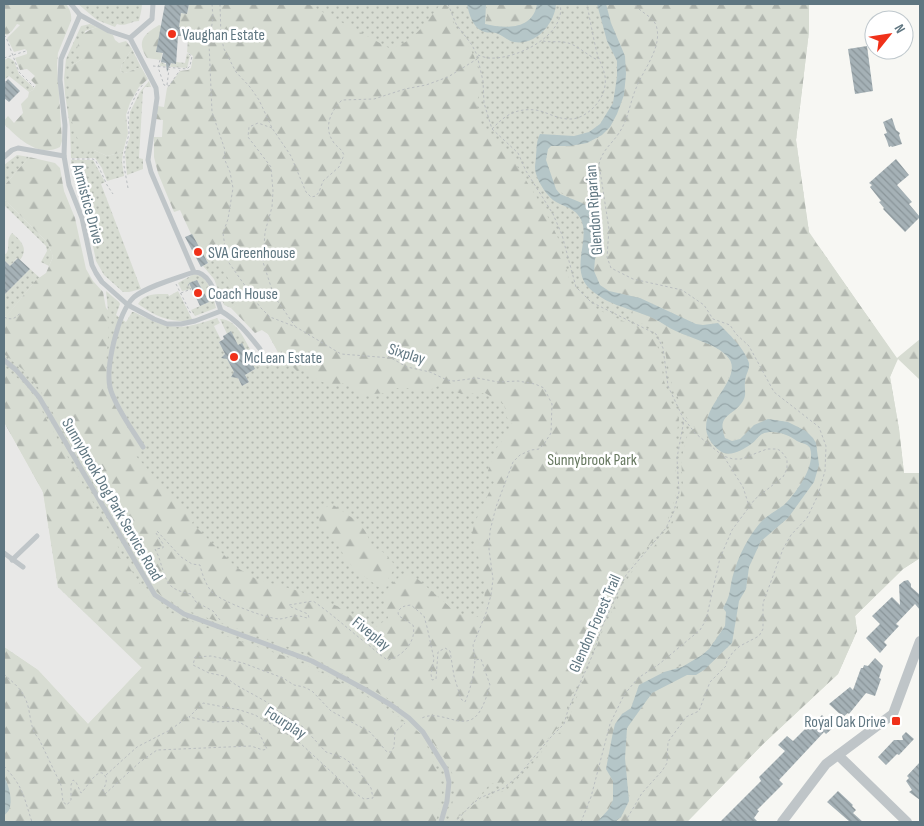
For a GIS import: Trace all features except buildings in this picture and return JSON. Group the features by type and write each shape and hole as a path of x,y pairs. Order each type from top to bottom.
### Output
{"street":[{"path":"782,822 826,764 893,714 920,642"},
{"path":"838,755 907,822"}],"lane":[{"path":"71,4 80,15 109,31 130,38 156,88 157,98 148,160 151,172 194,272"},
{"path":"130,38 152,19 153,4"},
{"name":"Armistice Drive","path":"80,15 61,59 60,80 65,125 64,156 69,184 82,218 92,265 102,282 128,304 167,324 195,321 221,311"},
{"path":"4,157 12,150 18,148 64,156"},
{"path":"143,447 115,399 108,379 116,329 128,304 135,297 173,280 194,272 200,272 206,276 221,311 240,325 260,349"},
{"name":"Sunnybrook Dog Park Service Road","path":"4,360 16,370 39,396 155,595 184,614 312,661 391,705 423,732 446,769 449,782 447,800 441,822"},
{"path":"12,560 37,536"},
{"path":"4,553 23,567"}],"path":[{"name":"Sixplay","path":"212,4 213,18 209,43 212,112 225,150 224,158 230,172 233,188 228,219 223,233 227,260 260,307 270,317 296,327 340,354 391,358 407,367 430,372 447,380 476,378 498,382 518,381 536,384 544,388 549,395 552,404 550,433 544,444 538,449 525,453 512,462 496,507 490,531 489,549 493,579 492,595 473,645 475,660"},
{"path":"220,4 221,36 224,49 236,72 259,100 272,128 291,156 306,192 311,197 316,196 323,186 323,181 339,167 344,155 340,148 335,145 328,133 327,126 336,106 342,100 374,99 404,89 426,85 448,77 478,58"},
{"path":"448,4 456,24 477,55 483,81 484,104 492,129 518,153 527,173 553,214 562,235 576,287 591,302 654,332 663,348 668,386 684,420 695,433 723,456 743,487 749,506"},
{"path":"477,55 490,58 508,56 542,41 552,33 562,12 560,4"},
{"path":"492,129 504,116 520,112 536,110 570,119 583,116 593,109 606,86 588,4"},
{"name":"Glendon Riparian","path":"625,822 642,793 667,763 668,742 686,717 699,711 710,682 726,666 733,652 759,636 763,629 763,603 783,549 807,518 818,495 825,471 826,446 819,427 774,392 749,346 736,334 730,325 713,319 704,304 682,290 633,279 611,268 607,257 609,229 599,164 602,154 619,133 627,119 636,87 655,49 658,34 655,23 638,10 634,4"},
{"path":"4,35 19,72 34,87"},
{"path":"542,41 572,44 590,57 599,60"},
{"path":"4,58 26,52"},
{"path":"145,67 187,70 192,56 187,52"},
{"path":"160,60 158,67 164,86 166,86"},
{"path":"166,86 169,68"},
{"path":"166,86 168,86 180,70"},
{"path":"128,188 124,156 129,133 128,113 137,92 151,78"},
{"path":"272,128 258,123 249,127 248,137 271,167 272,207 265,232 263,262 274,296 296,327"},
{"path":"64,156 70,159 94,159 113,194"},
{"path":"173,280 195,321"},
{"path":"180,293 191,289 188,287 189,282"},
{"path":"4,317 8,319 15,318 21,312"},
{"name":"Glendon Forest Trail","path":"455,822 473,803 504,788 519,775 564,724 602,627 626,575 666,528 674,511 679,492 677,458 684,420"},
{"path":"581,822 591,797 610,724 620,702 635,681 660,663 704,625 724,546 737,522 749,506 784,475 788,466 787,459 781,451 772,448 741,459 723,456"},
{"name":"Fiveplay","path":"224,629 213,611 196,602 191,594 177,591 165,580 160,559 155,549 163,548 163,544 156,533 157,531 181,556 192,564 200,565 202,574 212,592 223,599 248,610 280,619 296,615 309,618 308,614 289,605 313,602 329,612 379,655 388,660 401,654 408,647 412,638 412,625 398,613 401,608 411,605 424,616 434,659 431,674 432,680 436,679 438,652 445,648 450,651 459,696 466,702 473,679 475,660"},
{"name":"Fourplay","path":"188,716 203,703 233,708 255,715 300,743 336,778 364,798 373,798 371,788 355,766 342,757 326,752 302,726 266,701 236,685 224,676 209,673 193,665 195,658 211,656 243,664 282,678 294,685 304,687 312,691 331,712 370,732 388,752 391,752 394,747 395,732 411,721"},
{"path":"411,721 434,714 463,722 469,721 478,714 490,685 481,659 475,660"},
{"path":"4,674 26,698 34,733 39,739 61,785 63,802 67,804 71,800 73,780 76,782 81,793 83,793 91,779 98,774 105,776 137,747 170,730 188,716"},
{"name":"Fourplay","path":"105,776 104,794 112,786 120,782 124,775 158,750 251,746 263,750 267,749 259,733 237,721 212,722 188,716"},
{"path":"4,766 14,776 24,794 32,822"}],"shaded area":[{"path":"4,4 204,4 262,330 268,334 279,354 255,412 123,320 4,327"},
{"path":"4,422 43,492 58,587 142,667 88,724 38,670 4,647"}],"green space":[{"path":"4,4 66,4 70,10 71,21 58,53 57,64 62,141 60,147 52,150 44,150 29,145 4,124 8,116 14,123 23,113 21,104 36,85 31,80 35,76 27,69 20,70 15,58 27,54 27,51 25,49 14,52 7,38 20,25 17,24 7,35 4,34"},
{"path":"78,4 142,4 139,21 123,25 117,24 115,27 97,20"},
{"path":"189,4 308,4 389,48 398,46 412,37 441,4 446,4 455,27 466,41 474,56 479,71 480,81 477,106 483,130 510,155 544,209 558,238 572,289 588,305 647,332 657,343 664,381 679,419 674,451 677,482 675,499 665,527 624,574 602,622 561,724 510,781 490,784 453,822 448,822 454,796 454,780 450,766 417,720 398,704 305,653 191,612 164,598 156,591 40,390 27,373 4,354 4,319 36,280 46,273 53,257 48,243 4,199 4,186 29,157 55,163 60,168 64,191 75,218 86,269 93,281 103,292 109,325 106,364 108,391 142,450 136,456 176,501 196,518 192,523 236,567 256,579 299,591 337,606 372,630 388,618 385,602 387,589 401,575 413,575 458,614 478,617 483,609 486,582 479,572 479,559 472,535 474,524 494,482 487,474 495,450 514,426 507,418 504,404 485,393 462,394 438,386 429,391 395,388 386,393 362,395 354,391 346,383 328,384 314,378 304,370 297,371 293,367 293,361 287,356 279,354 268,334 262,330 255,333 231,308 243,301 215,259 208,263 180,210 174,212 158,173 154,157 154,137 162,137 163,120 156,119 157,106 164,107 167,88 180,71 191,68 193,56 187,52 188,40 184,36 185,28 179,27 181,13 187,14"},
{"name":"Sunnybrook Park","path":"204,4 809,4 809,31 796,140 809,232 897,359 890,377 904,473 920,473 920,558 903,569 855,616 857,631 838,674 763,744 687,822 4,822 4,647 38,670 88,724 142,668 58,587 43,492 4,422 4,327 105,307 108,310 106,291 119,302 116,315 126,322 132,312 174,327 193,325 217,318 220,323 214,326 221,340 219,342 225,354 223,356 227,359 242,386 249,382 245,375 255,369 251,362 256,359 260,366 279,354 268,334 262,330 243,302 231,308 224,305 214,279 203,266 215,259"},
{"path":"487,4 537,4 530,19 517,26 509,27 485,24"},
{"path":"606,4 809,4 809,31 796,140 809,233 897,358 920,339 920,380 898,359 890,377 904,473 920,473 920,558 903,569 855,616 857,631 838,674 763,744 687,822 615,822 621,817 629,801 625,758 627,728 652,693 687,675 696,675 732,643 739,601 746,589 749,567 761,541 788,518 794,508 800,503 819,465 815,441 806,432 784,421 772,421 742,438 725,438 722,423 739,404 745,393 744,382 748,371 718,323 696,324 640,298 608,291 600,285 594,271 594,259 599,250 600,243 591,212 582,203 571,199 556,189 546,160 548,149 551,146 581,145 595,140 603,134 616,116 624,96 625,66"},
{"path":"90,24 97,27 85,31 82,59 71,66 94,150 107,156 123,152 124,176 107,181 102,168 95,158 71,158 70,127 64,78 66,59 81,26"},
{"path":"159,25 162,26 156,52 160,53 161,49 163,49 161,60 147,58 142,47 143,38"},
{"path":"97,27 113,35 119,43 126,41 132,49 122,64 120,72 125,73 141,67 148,79 139,87 130,103 126,115 128,133 123,152 107,156 94,150 88,154 86,152 75,133 70,109 71,66 82,59 77,49 79,41 85,33"},
{"path":"132,49 141,67 125,73 120,72 122,64"},
{"path":"187,53 190,56 187,68 159,66 161,62 170,66 171,63 175,64 176,62 185,63"},
{"path":"9,58 14,61 19,74 34,88 33,90 29,92 9,76 4,78 4,60"},
{"path":"149,81 151,87 145,87 143,90 139,158 143,159 143,169 127,175 125,152 130,136 130,112 140,92"},
{"path":"17,155 29,157 4,186 4,165"},
{"path":"71,160 93,160 105,182 101,184 141,289 123,292 104,275 96,261 87,216 93,214 88,194 81,196 76,187 72,174"},
{"path":"4,199 48,243 53,257 49,266 41,262 47,251 46,246 4,205"},
{"path":"12,233 23,245 24,252 20,260 17,258 10,266 4,260 4,253 6,254"},
{"path":"30,269 40,278 36,280 6,317 4,315 4,295"},
{"path":"194,274 207,282 216,308 195,316 191,310 209,302 197,280 190,283 192,289 182,291 178,283"},
{"path":"178,291 193,321 177,321 164,318 138,304 147,296 168,294 169,296"},
{"path":"633,311 662,322 679,333 711,345 727,356 731,365 730,375 706,419 705,430 709,441 715,447 721,452 751,444 761,434 772,432 789,435 809,447 808,469 802,483 784,504 760,523 734,572 730,597 723,608 726,612 725,624 715,640 704,653 692,661 663,672 639,685 631,708 622,714 613,732 606,769 613,781 613,800 608,810 597,822 459,822 473,805 508,789 535,761 549,742 565,728 603,630 624,586 631,573 670,528 676,516 683,485 681,460 688,433 695,428 688,420 672,384 663,342 658,332 631,318"},
{"path":"220,319 234,325 250,349 246,351 238,345 231,332 227,334"},
{"path":"4,367 26,385 33,395 131,570 150,598 172,613 231,638 296,660 348,686 387,708 421,734 441,781 442,794 436,822 4,822 4,816 9,810 7,782 4,777 4,647 38,670 88,724 142,667 58,587 43,492 4,422"},
{"path":"332,504 356,521 366,532 370,546 383,552 396,566 385,584 378,587 357,570 346,559 341,548 322,528 319,511"}],"water":[{"path":"467,4 486,4 485,24 509,27 517,26 530,19 537,4 556,4 552,19 543,32 530,40 514,42 496,33 486,32 477,28 472,21"},
{"path":"597,4 606,4 611,23 625,56 624,95 610,127 602,135 587,143 570,146 551,146 548,149 546,160 556,189 560,194 588,207 599,231 599,250 595,259 594,271 600,285 609,291 640,298 696,324 718,323 740,347 749,363 743,401 724,420 723,430 725,438 732,441 740,439 754,425 768,419 788,422 806,431 813,438 816,443 819,465 814,482 788,518 761,541 749,567 746,589 739,601 732,643 704,670 696,675 687,675 652,693 627,728 625,758 629,801 621,817 615,822 597,822 608,810 613,800 613,781 606,769 615,724 622,714 631,708 639,685 664,672 682,667 709,649 725,626 726,612 723,608 744,546 760,523 784,505 794,494 808,471 811,455 808,445 785,434 776,432 762,434 744,449 736,452 728,454 720,451 709,438 706,425 710,412 730,376 732,365 726,355 715,347 674,330 652,318 609,302 588,287 583,279 581,260 584,231 582,223 576,212 559,204 547,193 541,185 535,171 535,166 537,142 540,134 574,136 589,132 600,124 613,103 617,77 617,61 607,41"},
{"path":"4,777 9,789 11,802 9,810 4,816"}],"place":[{"name":"Vaughan Estate","path":"172,34"},
{"name":"SVA Greenhouse","path":"198,252"},
{"name":"Coach House","path":"198,293"},
{"name":"McLean Estate","path":"234,357"},
{"name":"Royal Oak Drive","path":"896,721"}]}
